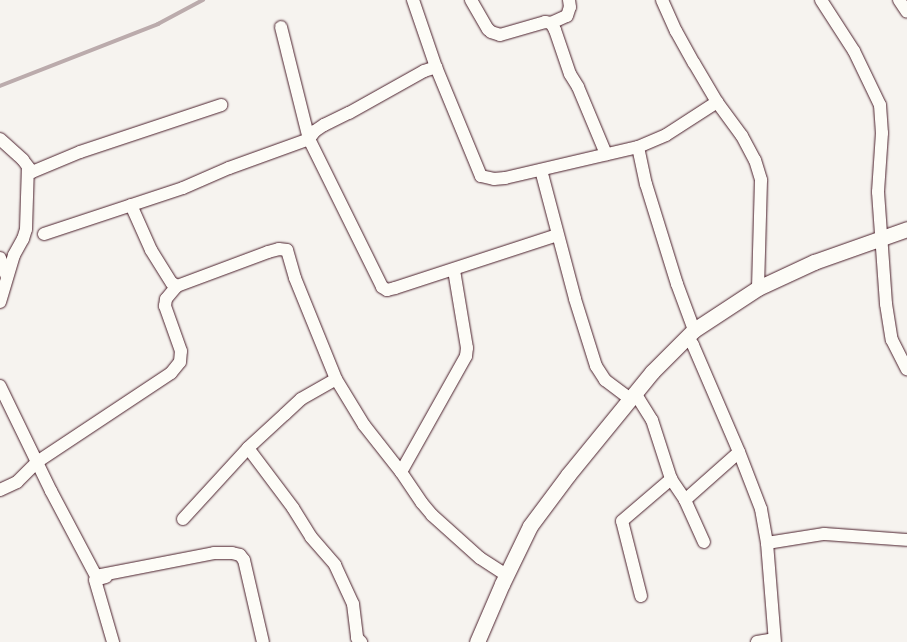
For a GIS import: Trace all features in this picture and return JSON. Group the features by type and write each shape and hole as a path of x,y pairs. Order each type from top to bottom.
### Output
{"street":[{"path":"413,0 436,67 482,176 494,179 505,178 638,147 666,135 717,102"},
{"path":"471,0 488,29 491,32 500,35 545,22 551,23 567,16 570,7 569,0"},
{"path":"662,0 676,30 717,102 742,136 755,160 761,180 758,288"},
{"path":"821,0 854,51 880,105 882,133 878,192 889,325 892,340 907,370"},
{"path":"899,0 907,12"},
{"path":"551,23 555,30 570,74 578,87 606,154"},
{"path":"281,27 309,139 382,287 387,290 391,289 454,270 558,235"},
{"path":"44,234 183,188 229,168 309,139 315,131 324,125 424,71 436,67"},
{"path":"0,139 32,172 80,152 221,105"},
{"path":"638,147 646,184 677,284 693,345 739,452 761,509 767,543 775,640 757,642"},
{"path":"0,302 14,255 24,239 26,229 28,167"},
{"path":"541,170 596,366 605,380 633,396 652,420 671,480 686,500 704,542"},
{"path":"131,205 151,250 172,283 177,286"},
{"path":"476,642 530,526 568,474 652,372 691,334 758,288 814,262 907,229"},
{"path":"0,490 17,482 37,462 171,373 180,362 181,351 167,314 166,299 177,286 268,252 279,249 287,250 294,274 336,379 364,425 401,472 422,504 432,515 480,558 506,575"},
{"path":"0,258 7,277"},
{"path":"401,472 466,356 467,348 454,270"},
{"path":"183,519 248,448 301,399 336,379"},
{"path":"0,386 37,462 96,576 214,553 232,553 240,555 244,560 263,642"},
{"path":"248,448 293,508 311,537 335,565 353,604 357,638 360,642"},
{"path":"686,500 739,452"},
{"path":"641,596 622,522 671,480"},
{"path":"767,543 824,534 907,540"},
{"path":"113,642 95,580 124,571"}],"waterway":[{"path":"0,86 158,24 203,0"}]}
